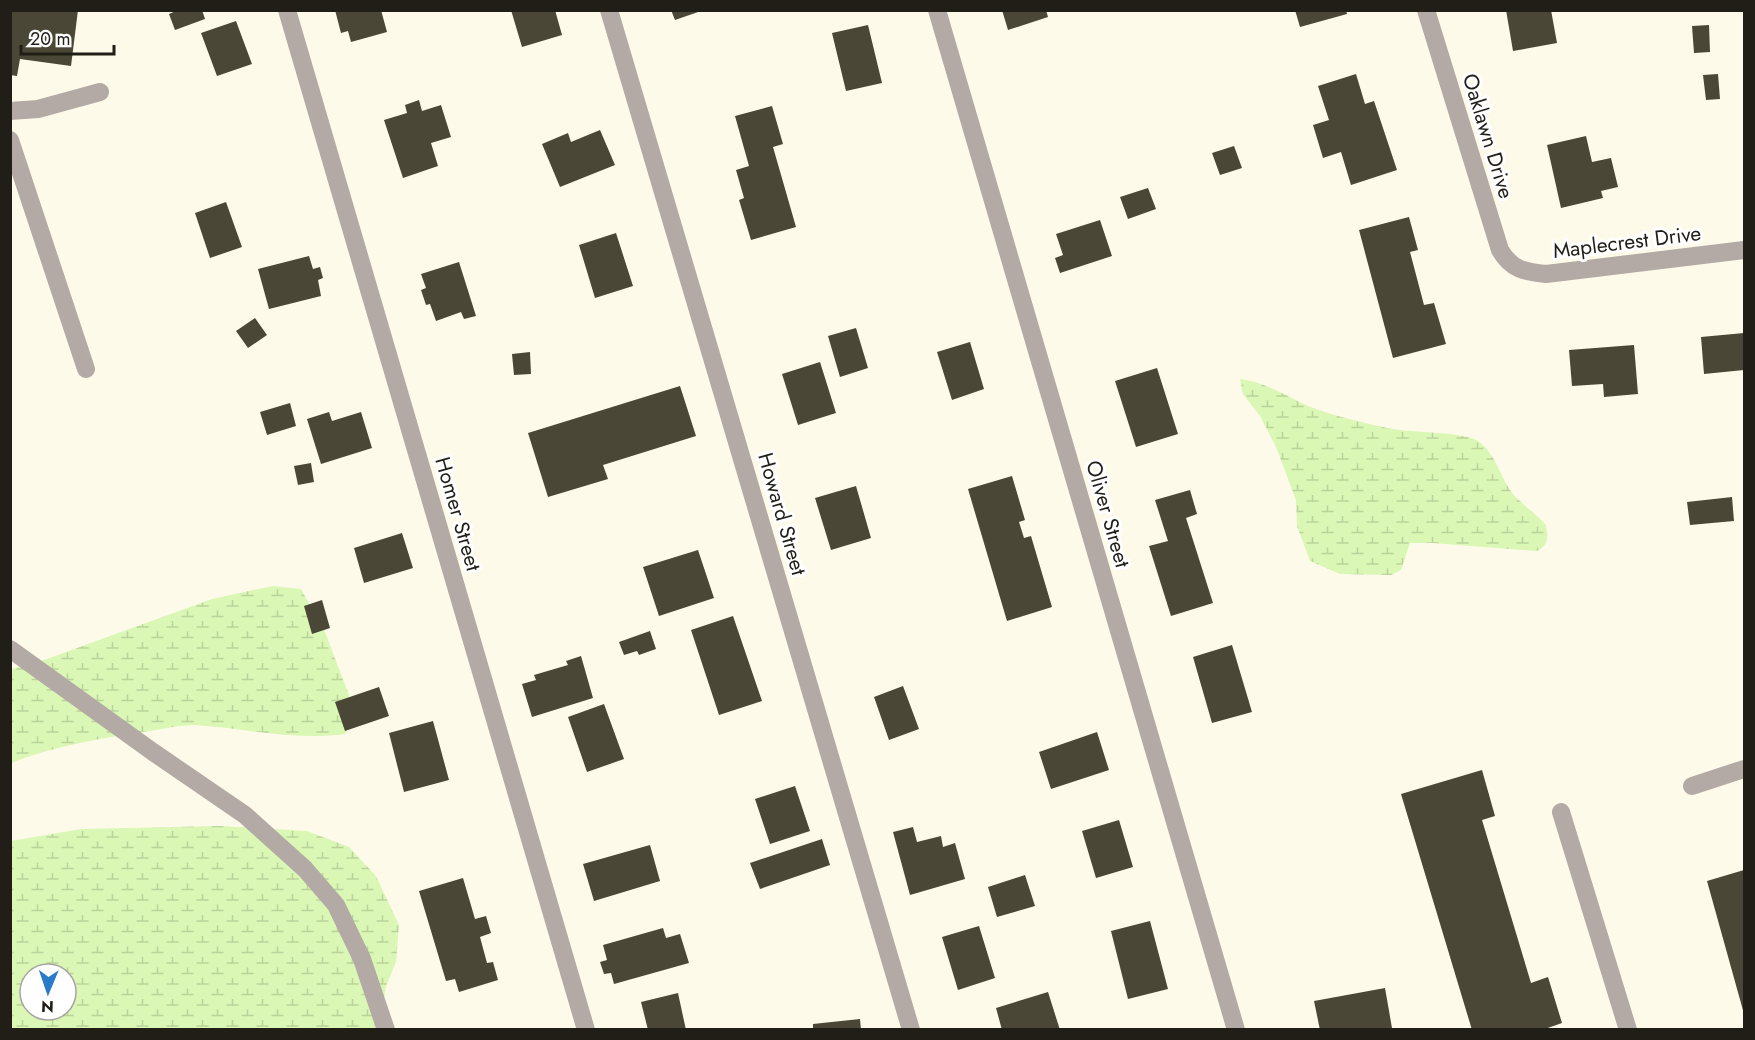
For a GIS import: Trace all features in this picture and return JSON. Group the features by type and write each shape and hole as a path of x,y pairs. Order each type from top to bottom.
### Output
{"street":[{"name":"Homer Street","path":"287,10 586,1029"},
{"name":"Howard Street","path":"609,10 911,1029"},
{"name":"Oliver Street","path":"937,10 1236,1029"},
{"name":"Oaklawn Drive","path":"1426,10 1500,249 1516,269"},
{"path":"10,111 38,110 100,92"},
{"path":"10,140 86,369"},
{"name":"Maplecrest Drive","path":"1516,269 1526,273 1546,274 1744,250"},
{"path":"10,649 245,815 305,869 336,905 362,959 386,1029"},
{"path":"1692,786 1744,769"},
{"path":"1561,812 1628,1029"}],"green space":[{"path":"1240,379 1267,386 1327,413 1397,430 1460,435 1478,441 1494,459 1513,494 1546,525 1546,543 1537,551 1410,543 1401,570 1391,575 1340,574 1310,561 1297,526 1296,500 1276,447 1260,416 1243,394"},
{"path":"273,586 301,589 325,632 349,695 350,726 345,734 289,735 194,725 78,743 11,763 11,669 44,660 212,599"},
{"path":"220,826 307,831 349,847 376,876 399,925 396,962 386,986 379,1029 11,1030 11,841 81,829"}],"building":[{"path":"10,10 78,10 71,66 20,59 17,76 10,75"},
{"path":"178,10 202,10 205,19 175,30 169,14"},
{"path":"335,10 381,10 387,32 351,42 348,31 341,33"},
{"path":"511,10 555,10 562,35 522,47"},
{"path":"671,10 701,10 701,11 675,20"},
{"path":"1002,10 1046,10 1048,17 1008,30"},
{"path":"1295,10 1346,10 1347,14 1300,27"},
{"path":"1506,10 1551,10 1557,43 1513,51"},
{"path":"236,21 252,64 217,76 201,33"},
{"path":"868,25 882,83 846,91 832,33"},
{"path":"1709,25 1710,52 1694,53 1692,26"},
{"path":"1356,74 1365,104 1374,101 1397,170 1351,185 1341,152 1323,158 1313,125 1329,120 1318,86"},
{"path":"1718,74 1720,99 1706,100 1703,75"},
{"path":"419,100 422,111 441,105 451,137 431,143 438,166 403,178 384,120 407,113 405,105"},
{"path":"772,106 783,144 773,147 796,227 751,240 739,200 744,198 736,170 749,166 735,116"},
{"path":"600,130 615,165 560,187 542,144 568,133 571,142"},
{"path":"1586,136 1592,162 1611,158 1618,187 1601,191 1603,198 1561,208 1547,145"},
{"path":"1234,146 1242,168 1220,175 1212,153"},
{"path":"1148,188 1156,209 1128,219 1120,197"},
{"path":"226,202 242,247 210,258 195,213"},
{"path":"1409,217 1418,250 1410,252 1424,305 1434,303 1446,344 1393,358 1359,230"},
{"path":"1100,220 1112,256 1060,273 1055,258 1063,255 1056,234"},
{"path":"616,233 633,286 595,298 579,245"},
{"path":"309,256 313,269 320,267 323,278 318,280 321,296 269,309 258,269"},
{"path":"459,262 476,316 464,319 461,312 436,321 430,304 426,305 421,290 426,288 421,274"},
{"path":"255,318 267,335 248,348 236,331"},
{"path":"856,328 868,368 840,377 828,336"},
{"path":"1744,333 1744,370 1704,374 1701,337"},
{"path":"970,342 984,389 952,400 937,352"},
{"path":"1634,345 1638,394 1604,397 1603,384 1572,386 1569,350"},
{"path":"530,352 531,374 514,375 512,354"},
{"path":"820,362 836,413 798,425 782,374"},
{"path":"1157,368 1178,434 1136,447 1115,381"},
{"path":"680,386 696,436 603,465 608,479 548,497 528,433"},
{"path":"290,403 296,426 267,435 260,412"},
{"path":"329,412 332,421 361,412 372,448 321,464 307,419"},
{"path":"311,463 314,482 298,485 294,466"},
{"path":"1012,476 1025,520 1019,522 1024,538 1031,536 1052,607 1007,621 968,489"},
{"path":"856,486 871,538 831,550 815,498"},
{"path":"1190,490 1197,514 1186,518 1213,603 1171,616 1149,546 1168,541 1155,500"},
{"path":"1732,497 1734,521 1690,525 1687,502"},
{"path":"402,533 413,568 364,583 354,548"},
{"path":"698,550 714,598 659,616 643,567"},
{"path":"322,600 330,628 312,634 304,606"},
{"path":"733,616 762,701 719,715 691,630"},
{"path":"650,631 656,649 639,655 637,651 624,655 619,642"},
{"path":"1232,645 1252,712 1212,723 1193,657"},
{"path":"581,656 593,698 532,717 522,684 536,680 534,675 568,665 566,661"},
{"path":"903,686 919,729 889,740 874,697"},
{"path":"379,687 389,716 345,731 335,702"},
{"path":"604,704 624,759 587,772 568,717"},
{"path":"433,721 449,780 404,792 389,733"},
{"path":"1097,732 1109,770 1051,789 1039,752"},
{"path":"1482,770 1495,816 1482,820 1531,983 1548,977 1562,1023 1542,1030 1472,1030 1401,794"},
{"path":"795,786 810,831 770,844 755,799"},
{"path":"1119,820 1133,867 1096,878 1082,831"},
{"path":"913,827 917,842 941,836 943,847 955,843 965,879 910,895 893,832"},
{"path":"822,839 830,865 760,889 750,863"},
{"path":"650,845 660,881 594,901 583,864"},
{"path":"1744,870 1744,1014 1707,881"},
{"path":"1025,875 1035,906 997,917 988,887"},
{"path":"463,878 475,919 486,916 491,933 480,937 487,963 493,962 498,980 459,992 455,979 446,981 419,891"},
{"path":"1150,921 1168,989 1128,999 1111,931"},
{"path":"979,926 995,978 958,990 942,937"},
{"path":"663,928 666,938 680,934 689,963 614,984 611,973 604,974 600,962 607,960 603,945"},
{"path":"1385,988 1392,1028 1320,1030 1314,1001"},
{"path":"1048,992 1060,1030 1002,1030 996,1008"},
{"path":"678,993 686,1030 648,1030 641,1002"},
{"path":"860,1019 861,1030 813,1030 813,1024"}]}
